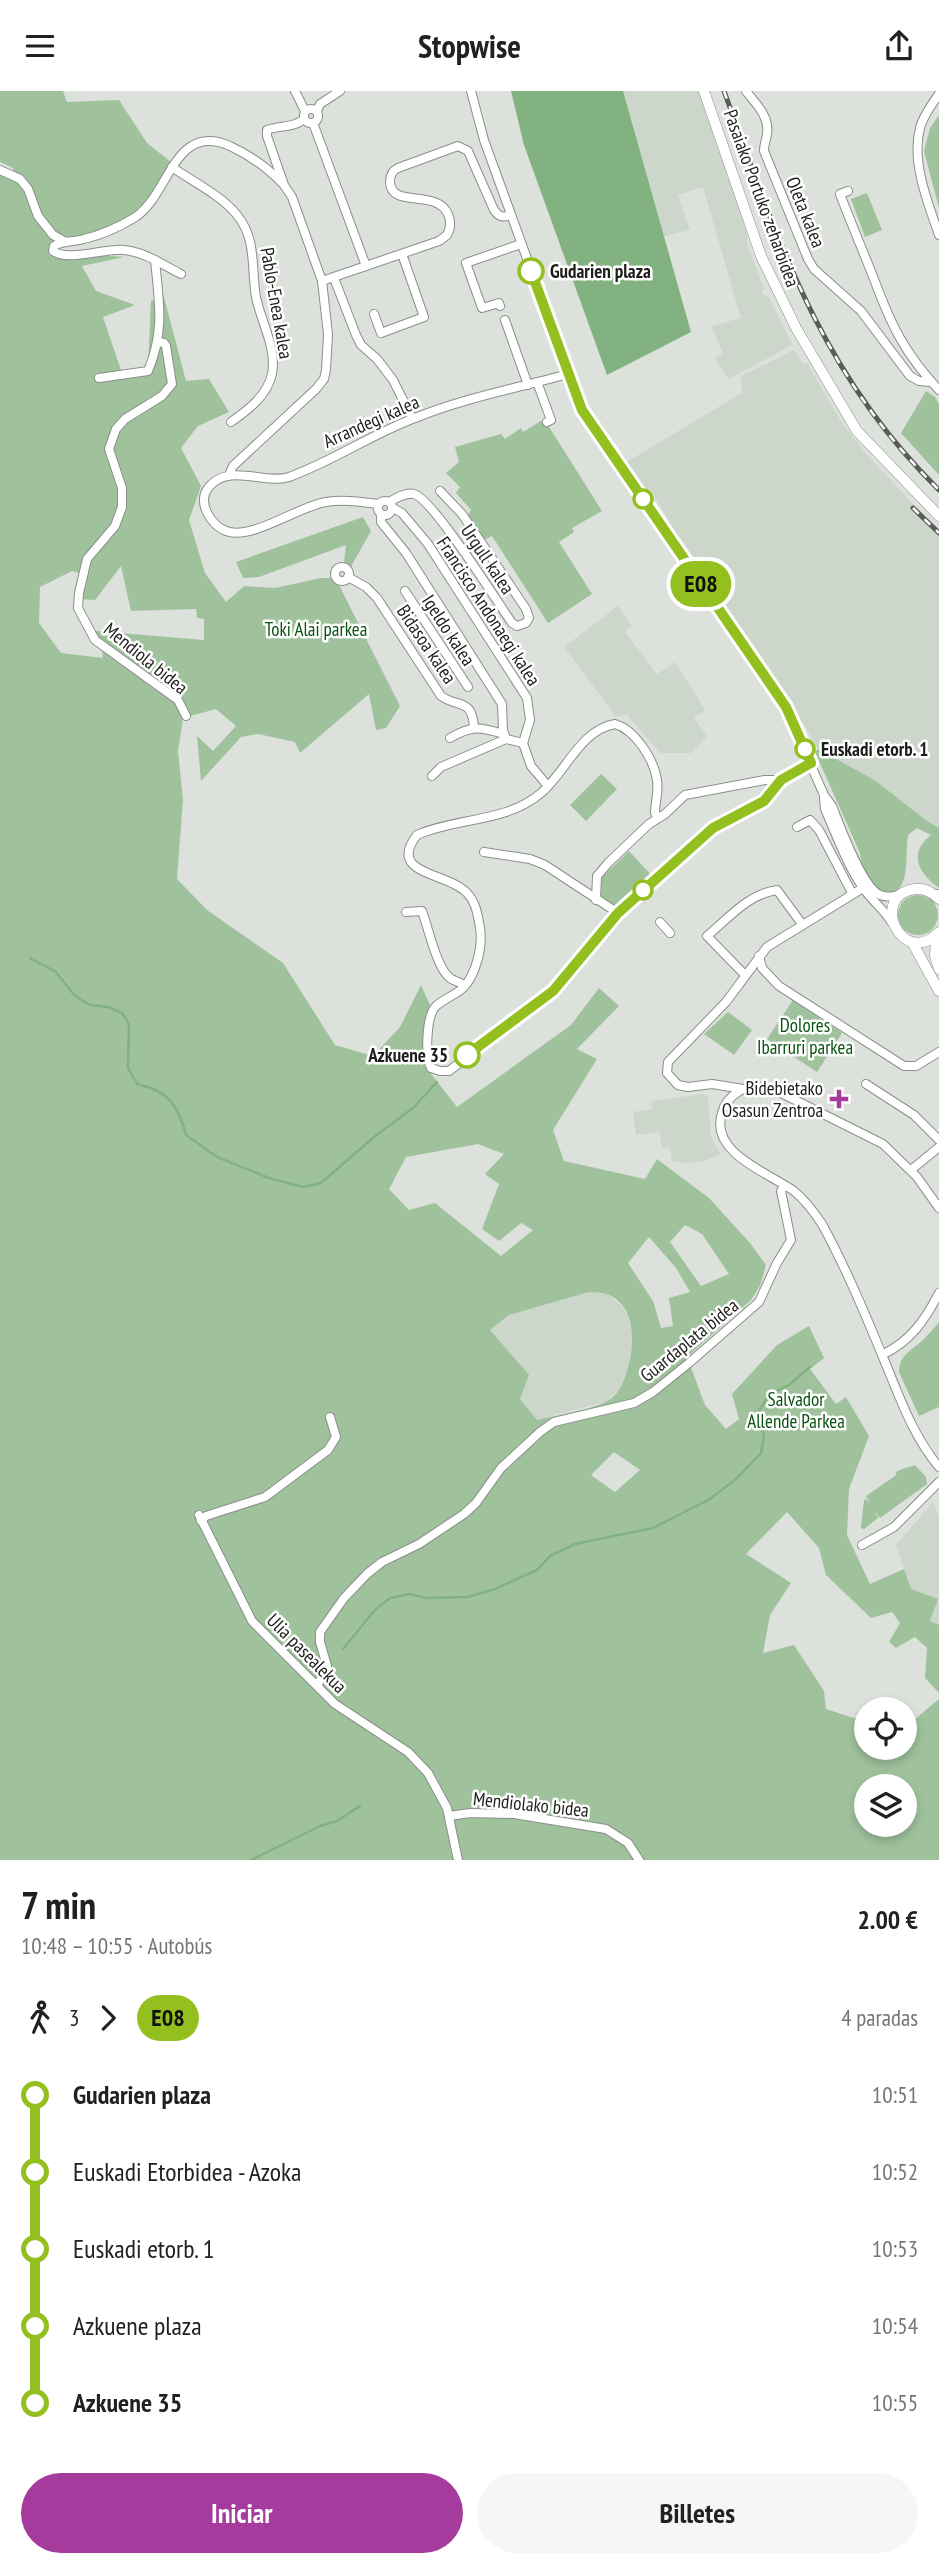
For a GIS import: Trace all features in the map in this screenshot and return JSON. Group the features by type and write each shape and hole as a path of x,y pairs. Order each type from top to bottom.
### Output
{"main road":[{"name":"Pasaiako Portuko zeharbidea","path":"704,91 761,256 812,357 857,431 939,516"},
{"path":"938,898 919,889 902,894 893,907 892,923 900,936 912,942 927,941 938,934"},
{"path":"938,934 935,956 939,969"},
{"path":"912,942 939,991"}],"street":[{"path":"284,185 267,130 280,125 293,126 340,91"},
{"path":"471,91 484,140 510,215 582,410 786,707 824,796 825,809 863,888 886,912 892,923"},
{"name":"Oleta kalea","path":"746,91 761,109 766,120 768,132 764,143 765,151 814,269 861,311 910,376 919,381 931,382"},
{"path":"939,94 920,126 917,152 923,183 939,235"},
{"path":"298,95 310,115 366,266"},
{"path":"181,274 144,254 123,250 63,255 53,251 54,246 112,230 144,211 183,151 190,145 210,141 223,143 245,154 284,185 292,197 322,281 328,334 324,379 233,466 229,475 208,487 204,498 209,517 222,530 232,533 251,530 326,502 357,501 389,514 391,505"},
{"path":"322,281 444,239 450,231 448,215 444,208 433,200 404,197 393,191 391,177 393,171 398,168 458,146 463,147 471,157 494,210 504,217 510,215"},
{"name":"Pablo-Enea kalea","path":"172,167 228,205 245,226 253,253 256,294 269,338 272,372 263,393 248,410 231,422"},
{"path":"0,170 20,179 28,189 38,216 53,235 66,242"},
{"name":"Oleta kalea","path":"848,191 840,194 884,309 905,348 939,390"},
{"path":"500,306 499,303 480,309 466,263 521,244"},
{"path":"374,314 381,333 424,317 402,254"},
{"path":"99,378 148,372 159,342 160,303 155,260"},
{"path":"334,278 361,345 377,359 393,380 412,418"},
{"path":"505,320 528,385"},
{"name":"Mendiola bidea","path":"159,342 166,347 172,384 162,396 125,419 116,429 109,449 122,488 122,507 115,526 87,559 78,608 95,640 178,700 186,716"},
{"name":"Arrandegi kalea","path":"229,475 287,478 412,418 568,374"},
{"path":"537,382 551,420 547,422"},
{"name":"Urgull kalea","path":"391,505 407,494 419,496 449,530 512,623 517,626 526,623 529,618 526,609 462,513 440,491"},
{"name":"Francisco Andonaegi kalea","path":"391,505 402,513 428,544 527,698 530,720 523,743"},
{"path":"380,510 385,529 406,553 502,704 505,736"},
{"name":"Bidasoa kalea","path":"348,577 366,587 377,598 441,696 464,704 472,714 474,727"},
{"name":"Igeldo kalea","path":"405,591 468,687"},
{"path":"659,818 655,813 658,791 654,769 635,738 622,726 606,726 591,733 548,786 530,801 510,810 417,835 409,845 408,855 414,867 449,880 469,895 476,909 481,943 470,978 465,985 434,1008 426,1055 431,1068 449,1071 553,991 618,913 713,828 770,796 781,780 811,763"},
{"path":"450,738 464,729 474,727 523,743 531,766 548,786"},
{"path":"432,776 441,767 505,736"},
{"path":"596,900 597,876 608,863 685,795 765,780 781,780"},
{"path":"765,780 771,786 770,796"},
{"path":"824,796 832,806 869,885 882,896 902,894"},
{"path":"797,827 810,820 819,830 839,874 852,893"},
{"path":"484,852 530,859 545,865 618,913"},
{"path":"863,888 775,940 726,1002 672,1056 666,1067 671,1080 678,1085 712,1084 743,1089 760,1086 775,1090 867,1135 890,1150 911,1170 939,1208"},
{"path":"745,975 707,936 749,900 766,891 777,890 802,924"},
{"path":"406,912 422,911 436,955 445,972 448,977 465,985"},
{"path":"660,922 670,933"},
{"path":"760,956 762,968 779,986 904,1066 916,1066 939,1052"},
{"path":"866,1084 914,1115 939,1140"},
{"path":"743,1089 732,1096 723,1108 720,1122 722,1136 731,1149 804,1201 822,1224 914,1430 939,1467"},
{"path":"911,1170 939,1147"},
{"name":"Guardaplata bidea","path":"317,1685 327,1666 320,1632 344,1598 368,1573 464,1514 476,1503 501,1468 554,1422 594,1411 617,1409 653,1392 759,1302 791,1240 781,1191 784,1186"},
{"path":"925,1187 939,1199"},
{"path":"882,1355 922,1325 939,1293"},
{"name":"Ulia pasealekua","path":"330,1417 335,1437 328,1450 265,1497 200,1518 252,1621 346,1712 408,1752 428,1773 449,1816 458,1860"},
{"path":"862,1545 894,1527 939,1482"},
{"name":"Mendiolako bidea","path":"449,1816 471,1813 514,1814 606,1829 628,1843 639,1860"}],"shaded area":[{"path":"511,91 623,91 691,332 607,375 524,145"},
{"path":"623,91 700,91 746,229 748,247 764,289 762,293 770,299 792,345 729,379 714,358 723,354 712,326 741,318 703,187 678,195 690,230 664,236"},
{"path":"794,350 803,364 807,363 842,423 863,450 939,532 939,828 876,781 818,749 790,701 677,535 650,488 644,491 625,463 742,393 741,376"},
{"path":"618,606 632,626 625,632 657,674 675,662 705,710 694,718 707,736 691,753 660,753 627,715 616,717 564,647"},
{"path":"703,1094 708,1097 711,1138 721,1154 704,1161 672,1161 670,1147 662,1148 659,1132 636,1135 633,1112 652,1109 651,1101"},
{"path":"589,1292 607,1294 622,1306 631,1321 633,1339 620,1389 607,1401 537,1420 520,1399 490,1330 509,1315"},
{"path":"933,1502 939,1517 939,1625 930,1621 911,1589 896,1545"}],"green space":[{"path":"0,91 63,91 67,102 119,100 147,143 171,162 153,196 134,213 90,234 63,236 53,230 51,253 60,259 101,255 124,257 82,266 96,291 135,305 103,317 122,373 148,367 151,301 164,297 186,381 209,379 229,412 198,426 181,448 201,486 189,520 205,573 226,602 244,586 275,588 321,578 344,578 339,585 400,706 386,728 376,730 369,694 300,753 295,742 258,734 241,737 201,781 197,736 213,751 236,726 216,709 183,718 178,751 183,800 177,879 207,910 283,963 335,1045 373,1056 400,1027 421,985 430,1005 421,1061 457,1107 571,1025 599,988 619,1006 577,1049 597,1059 553,1130 564,1161 645,1179 657,1159 709,1198 766,1265 760,1286 751,1300 687,1357 705,1405 726,1429 739,1419 732,1394 777,1345 809,1326 824,1358 810,1369 836,1404 846,1397 869,1436 849,1489 847,1535 870,1584 904,1569 911,1589 938,1599 930,1621 939,1625 939,1693 925,1678 927,1648 915,1637 896,1648 889,1642 900,1623 892,1612 871,1618 826,1575 819,1548 787,1512 746,1554 791,1583 770,1615 763,1653 794,1645 824,1691 826,1709 854,1718 854,1760 917,1760 917,1718 939,1699 939,1860 0,1860 0,174 14,180 13,168 0,162","holes":["121,566 131,611 196,609 197,618 204,619 204,640 85,630 102,650 103,658 61,653 39,623 40,587 72,571 79,573 75,599 95,600","478,1144 504,1154 485,1174 499,1184 482,1229 499,1241 521,1223 533,1230 501,1256 435,1203 409,1210 389,1189 406,1157","685,1225 702,1234 729,1274 701,1286 670,1242","649,1237 676,1268 690,1292 669,1298 673,1326 661,1328 653,1301 628,1263","589,1292 604,1293 616,1299 628,1316 632,1338 630,1360 618,1392 592,1407 537,1420 520,1399 529,1375 490,1330 509,1315","614,1452 640,1470 615,1492 591,1475"]},
{"path":"939,115 939,208 924,151 930,128"},
{"path":"867,193 882,230 865,237 851,199"},
{"path":"926,391 935,397 939,404 939,475 901,433"},
{"path":"544,419 602,511 572,528 574,532 559,542 592,594 548,623 492,536 481,542 465,519 471,510 456,493 460,487 446,473 459,462 455,447 501,434 505,439 521,428 523,432"},
{"path":"363,517 371,531 349,570 344,563 346,545 259,577 243,578 236,562"},
{"path":"818,749 876,781 939,828 939,888 926,876 918,863 919,849 931,835 917,828 908,835 902,884 895,892 888,894 875,887 861,861 860,853 815,752"},
{"path":"601,774 617,789 586,821 570,805"},
{"path":"629,851 654,878 618,910 598,899 600,879"},
{"path":"918,895 926,896 932,901 937,907 937,923 932,929 926,934 918,935 910,934 904,929 899,923 898,915 899,907 904,901 910,896"},
{"name":"Dolores Ibarruri parkea","path":"793,1000 842,1033 817,1072 767,1039"},
{"path":"728,1012 752,1030 734,1055 704,1034"},
{"path":"939,1322 939,1407 919,1416 899,1372 901,1361"},
{"path":"915,1465 926,1477 927,1484 880,1518 875,1512 878,1518 864,1529 861,1528 864,1500 870,1503 866,1496 895,1476 897,1471"}],"waterway":[{"path":"30,958 56,972 75,996 90,1005 108,1007 122,1013 129,1024 128,1068 137,1084 157,1091 170,1101 179,1115 186,1135 217,1157 269,1178 303,1187 321,1183 374,1137 413,1108 437,1082"},
{"path":"343,1649 374,1611 390,1598 410,1594 426,1598 468,1597 495,1589 537,1570 550,1556 575,1544 653,1528 710,1499 737,1478 761,1453 764,1436 757,1414 769,1395 789,1385 810,1367"},
{"path":"251,1860 320,1826 337,1821 360,1806"}],"railway":[{"path":"724,91 785,253 833,352 863,400 898,445 939,490"},
{"path":"913,508 939,533"}],"bus line":[{"name":"E08","path":"467,1055 553,991 618,913 713,828 764,801 781,780 811,763 786,707 582,410 531,271"}],"place":[{"name":"Gudarien plaza","path":"531,271"},
{"name":"Euskadi etorb. 1","path":"805,749"},
{"name":"Azkuene 35","path":"467,1055"},
{"name":"Bidebietako Osasun Zentroa","path":"839,1099"}],"park label":[{"name":"Toki Alai parkea","path":"316,629"},
{"name":"Salvador Allende Parkea","path":"796,1410"}]}
